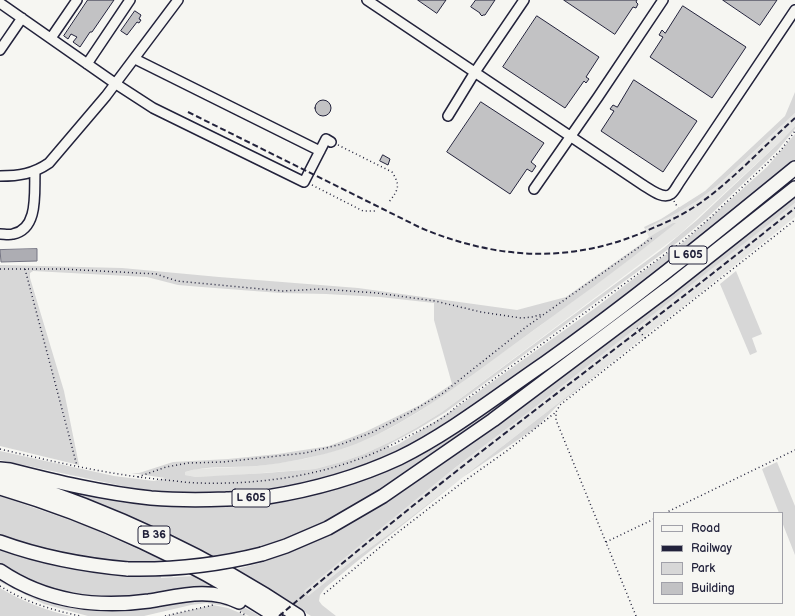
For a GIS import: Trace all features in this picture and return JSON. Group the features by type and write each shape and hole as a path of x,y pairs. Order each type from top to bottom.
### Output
{"highway":[{"name":"L 605","path":"0,470 10,470 115,494 178,500 265,497 315,487 364,472 400,457 440,434 491,401 578,339 663,275 795,168"},
{"name":"L 605","path":"0,542 33,553 90,565 128,569 185,568 238,560 262,554 286,546 328,528 383,496 493,420 670,287 795,188"},
{"name":"B 36","path":"0,476 48,491 85,505 155,535 242,581 298,616"},
{"name":"B 36","path":"0,488 77,514 150,546 211,578 275,616"},
{"path":"0,571 14,580 38,591 80,602 117,604 150,601 193,593 210,593 234,599 264,616"}],"lane":[{"path":"51,38 77,0"},
{"path":"87,64 130,0"},
{"path":"0,176 18,176 35,172 49,163 116,84 178,0"},
{"path":"367,0 378,3 475,72 643,185 660,195 666,196 671,194 795,10"},
{"path":"448,116 475,72 524,0"},
{"path":"534,189 663,0"},
{"path":"0,3 153,108 304,182 326,139 331,142"},
{"path":"0,50 22,18"},
{"path":"135,59 320,151"},
{"path":"0,234 13,234 22,230 29,224 32,215 35,172"}],"path":[{"path":"0,449 78,467 136,477 198,483 264,481 330,469 352,462 391,446 448,415 457,406 683,241 711,217 781,150 795,131"},
{"path":"331,142 392,172 397,180 398,186 389,202"},
{"path":"304,182 363,211 376,210"},
{"path":"324,594 403,529 463,482 508,450 556,412 560,405 795,220"},
{"path":"136,477 149,474 166,467 188,463 223,462 304,453 342,444 373,432 443,393 526,327 652,238"},
{"path":"0,269 63,269 156,274 177,281 282,291 321,289 377,293 435,301 481,312 521,318 545,314"},
{"path":"25,269 78,467"},
{"path":"637,328 645,338"},
{"path":"556,412 556,420 636,616"},
{"path":"667,512 795,450"},
{"path":"606,542 653,519"},
{"path":"0,586 18,596 42,606 56,611 80,616"},
{"path":"164,616 202,607 217,606"},
{"path":"238,612 247,616"}],"shaded area":[{"path":"795,113 795,126 783,139 679,235 442,412 416,428 364,454 315,469 223,476 196,477 185,475 185,472 196,469 258,466 304,459 345,448 389,429 420,411 537,328 656,239 675,223 649,237 645,229 697,201 718,185"},
{"path":"795,203 795,217 694,298 308,596 303,591 456,467 530,411"},
{"path":"37,249 37,261 1,262 0,250"}],"green space":[{"path":"795,92 795,113 718,185 697,201 645,229 644,227 661,219 705,191 785,116"},
{"path":"795,126 795,129 776,152 707,218 678,242 446,412 388,445 389,448 399,444 453,410 594,309 680,245 767,167 795,134 795,164 533,364 448,423 412,445 386,457 328,476 282,487 227,493 182,493 132,488 0,460 0,451 114,476 154,481 165,478 131,473 139,473 173,462 278,454 329,446 365,432 420,405 452,384 434,320 434,303 380,297 280,293 178,285 147,277 33,271 30,273 30,278 64,391 79,465 0,446 0,265 122,268 358,288 517,310 566,297 649,237 673,223 676,223 595,286 472,375 432,403 390,428 345,448 312,457 257,466 202,468 185,472 185,475 196,477 315,469 364,454 394,440 442,412 664,248 697,220"},
{"path":"795,174 795,179 720,242 595,337 594,334"},
{"path":"795,198 795,203 769,224 456,467 304,591 308,596 645,336 559,404 537,427 463,477 325,588 320,595 319,601 336,616 311,616 237,569 260,563 260,561 307,544 337,530 381,505 618,336"},
{"path":"736,271 762,334 752,338 757,352 750,355 720,284"},
{"path":"529,380 531,383 507,403 400,479 341,516 268,547 214,558 154,527 49,485 148,502 333,487"},
{"path":"777,462 795,506 795,555 783,525 783,512 779,512 762,469"},
{"path":"0,496 84,525 167,562 132,562 132,564 71,557 0,537"},
{"path":"0,549 39,562 100,573 161,576 161,578 194,576 218,590 119,601 54,593 0,567"},
{"path":"0,574 59,601 188,597 238,604 260,616 249,616 232,607 206,603 144,616 88,616 44,604 0,582"},
{"path":"0,588 34,605 71,616 0,616"},
{"path":"213,605 228,608 247,616 165,616"}],"building":[{"path":"88,0 114,0 80,47 73,42 77,37 71,34 68,39 64,36"},
{"path":"418,0 446,0 437,13"},
{"path":"476,0 495,0 485,15 482,16 471,7"},
{"path":"564,0 637,0 636,2 638,4 636,8 633,7 615,34"},
{"path":"723,0 777,0 760,25"},
{"path":"683,6 746,47 712,98 650,57 663,37 659,35 662,30 665,33"},
{"path":"135,11 141,15 139,19 141,20 139,23 137,22 127,35 121,31"},
{"path":"537,16 599,57 586,77 589,79 586,83 584,81 565,108 503,67"},
{"path":"634,80 697,121 663,172 601,131 614,111 610,109 613,105 617,107"},
{"path":"323,100 329,102 331,108 329,114 323,116 317,114 315,108 317,102"},
{"path":"481,102 544,143 531,162 536,166 532,172 527,169 510,194 447,152"},
{"path":"383,155 390,159 388,165 380,161"}],"railway":[{"path":"188,112 421,228 451,239 480,247 509,252 538,254 568,252 597,247 626,239 680,216 692,209 727,182 795,118"},
{"path":"279,616 450,476 795,208"}]}
